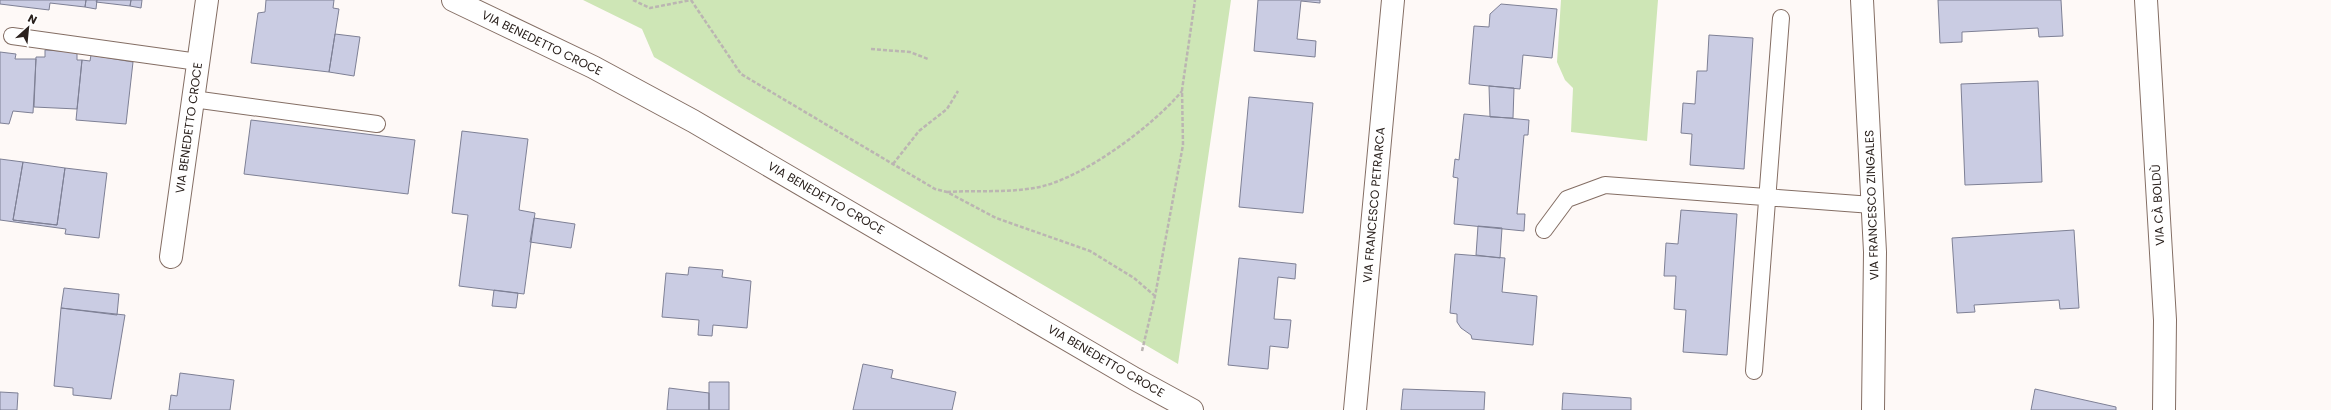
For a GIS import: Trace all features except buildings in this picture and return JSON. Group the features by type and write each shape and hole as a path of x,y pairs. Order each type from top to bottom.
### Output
{"street":[{"name":"VIA BENEDETTO CROCE","path":"171,257 207,0"},
{"name":"VIA BENEDETTO CROCE","path":"453,0 593,67 693,121 1135,379 1192,410"},
{"name":"VIA FRANCESCO PETRARCA","path":"1355,410 1393,0"},
{"name":"VIA FRANCESCO ZINGALES","path":"1862,0 1875,252 1873,410"},
{"name":"VIA CÀ BOLDÙ","path":"2146,0 2165,320 2164,410"}],"lane":[{"path":"1754,371 1781,18"},
{"path":"12,36 198,62"},
{"path":"193,99 377,124"},
{"path":"1544,230 1567,199 1605,185 1872,205"}],"path":[{"path":"634,0 650,8 691,0 740,74 935,189 947,192 996,218 1090,251 1134,278 1155,296"},
{"path":"1135,379 1155,296 1183,145 1182,90 1195,0"},
{"path":"871,49 910,52 928,58"},
{"path":"947,192 994,192 1036,188 1070,177 1139,133 1166,109 1182,90"},
{"path":"893,164 919,131 947,109 958,91"}],"green space":[{"path":"583,0 1231,0 1178,364 654,57 642,29"},
{"path":"1561,0 1658,0 1647,141 1571,132 1573,88 1565,80 1557,62"}]}
